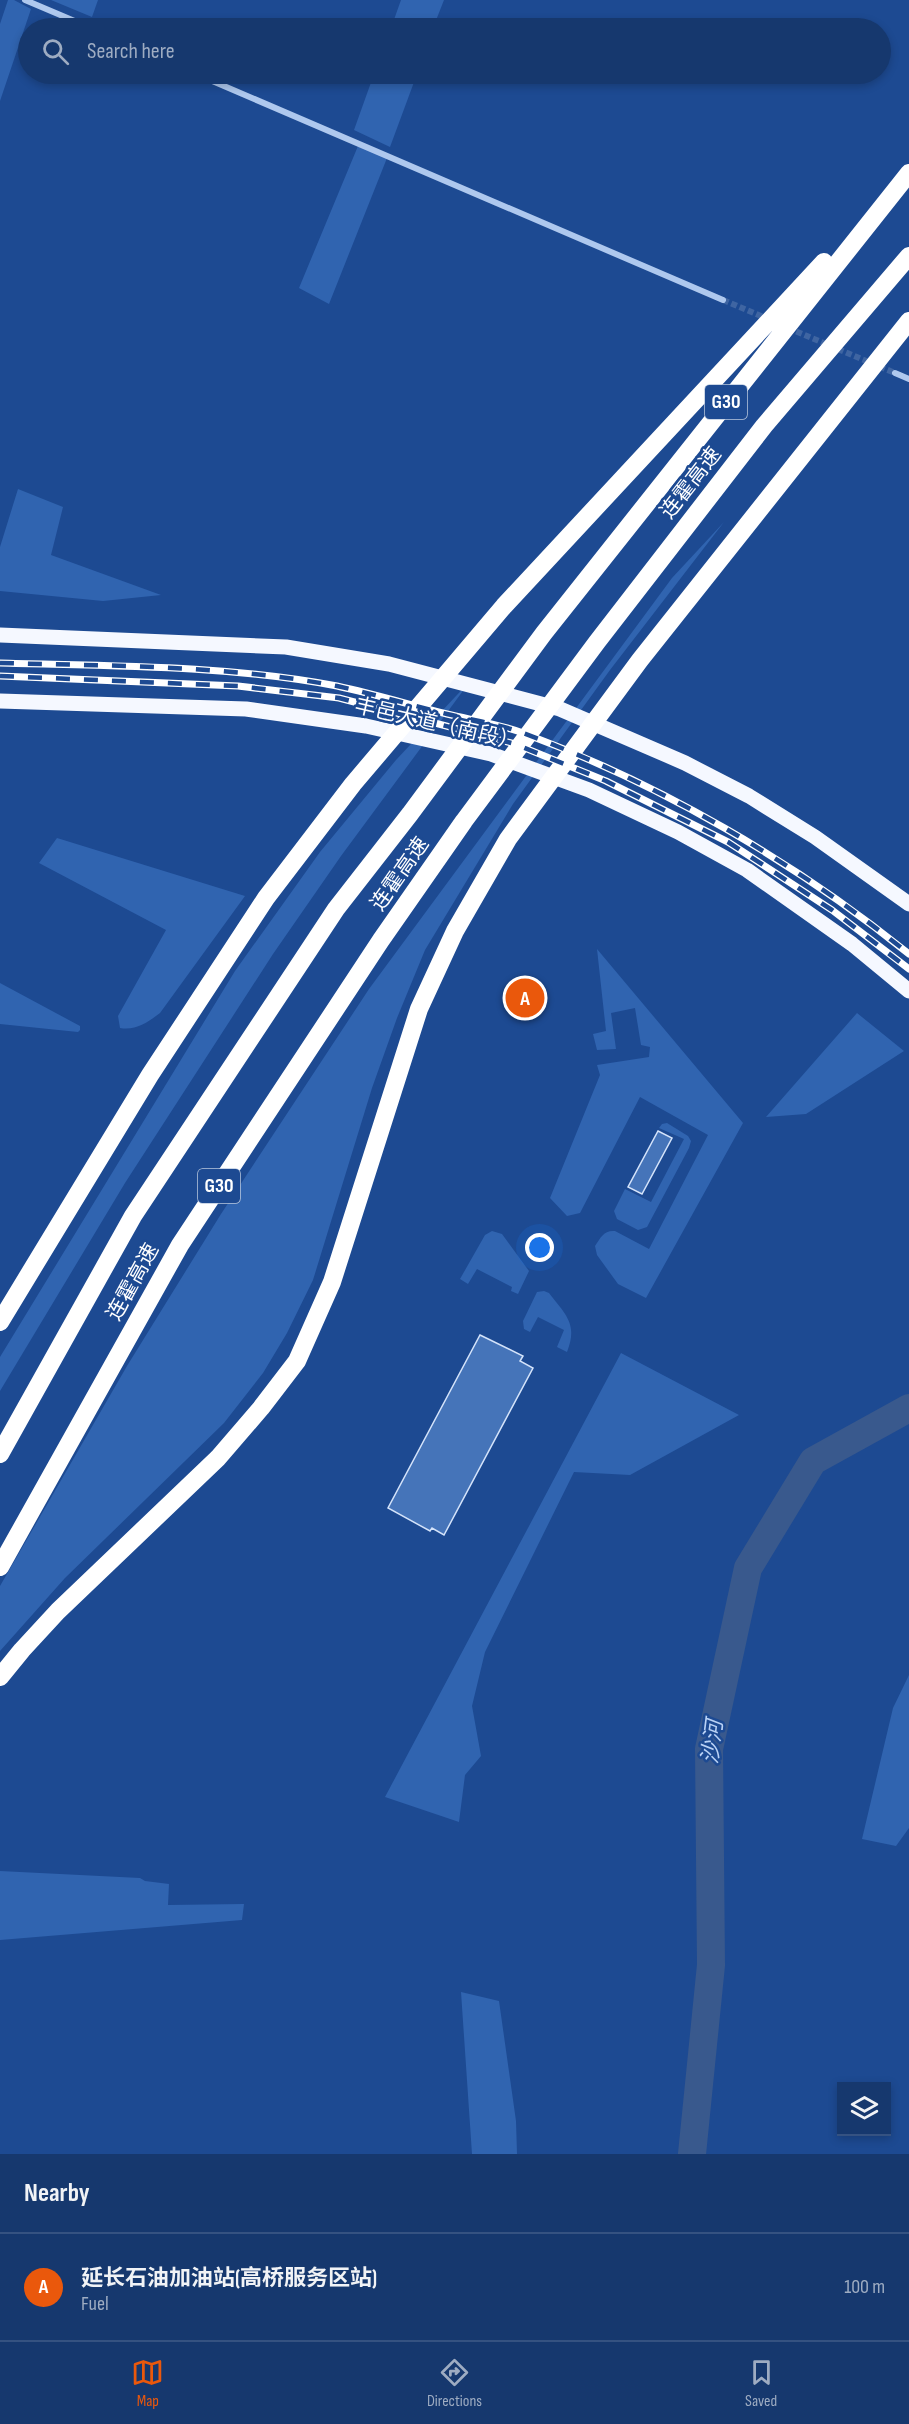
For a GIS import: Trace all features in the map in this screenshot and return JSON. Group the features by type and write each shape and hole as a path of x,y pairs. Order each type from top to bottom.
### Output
{"highway":[{"path":"0,1322 150,1075 209,984 266,898 353,784 504,606 909,172"},
{"name":"连霍高速","path":"0,1454 133,1216 336,909 410,814 544,633 909,172"},
{"name":"连霍高速","path":"0,1567 180,1245 381,940 464,821 597,642 764,426 909,256"},
{"path":"0,1677 58,1611 218,1458 297,1361 332,1282 419,1009 455,931 508,839 640,660 909,321"}],"main road":[{"name":"丰邑大道（南段）","path":"0,635 286,647 389,664 560,709 685,763 748,796 815,837 909,904"},
{"name":"丰邑大道（南段）","path":"0,701 246,709 366,726 490,754 589,790 678,832 747,870 852,944 909,991"}],"street":[{"path":"25,0 67,18"},
{"path":"219,84 723,300"},
{"path":"895,373 909,379"}],"shaded area":[{"path":"8,0 14,0 31,9 28,18 18,18 18,48 0,101 0,24"},
{"path":"51,0 98,0 92,17"},
{"path":"401,0 444,0 437,18 395,18"},
{"path":"370,84 413,84 390,147 354,130"},
{"path":"358,146 387,158 329,304 299,288"},
{"path":"18,489 63,507 51,555 161,595 103,601 0,591 0,547"},
{"path":"724,522 610,670 513,804 425,950 372,1088 313,1280 287,1333 263,1373 224,1423 65,1578 0,1651 0,1586 127,1366 221,1214 369,989 672,578"},
{"path":"471,680 341,856 273,954 125,1183 0,1391 0,1357 235,971 320,852 396,760"},
{"path":"57,838 245,896 160,1013 142,1025 126,1029 120,1028 118,1016 166,930 39,863"},
{"path":"597,949 743,1123 646,1298 618,1284 597,1255 595,1246 605,1233 615,1231 649,1249 708,1135 640,1097 580,1213 567,1216 550,1198 600,1075 597,1065 649,1057 650,1047 641,1045 635,1008 611,1013 616,1049 597,1050 593,1034 606,1031"},
{"path":"0,983 80,1026 80,1030 78,1032 0,1024"},
{"path":"857,1013 904,1051 806,1114 766,1117"},
{"path":"667,1123 688,1136 691,1141 647,1227 638,1230 617,1219 614,1211 625,1189 651,1202 684,1139 659,1128 662,1124"},
{"path":"492,1231 502,1234 529,1271 518,1294 511,1291 512,1287 477,1269 468,1284 460,1279 485,1235"},
{"path":"537,1292 549,1293 561,1308 571,1327 567,1352 557,1347 564,1330 538,1317 530,1332 524,1329 523,1321"},
{"path":"621,1353 739,1415 630,1475 574,1472 485,1652 472,1706 481,1756 465,1775 459,1822 385,1797"},
{"path":"909,1675 909,1828 896,1846 862,1839 893,1708"},
{"path":"0,1871 140,1878 145,1881 169,1884 168,1905 244,1904 242,1920 0,1940"},
{"path":"461,1992 499,2001 516,2121 517,2154 472,2154"}],"building":[{"path":"658,1131 672,1138 642,1194 628,1187"},
{"path":"480,1335 523,1356 520,1361 533,1368 444,1535 432,1528 430,1531 388,1508"}],"waterway":[{"name":"沙河","path":"692,2154 711,1965 709,1749 748,1568 813,1461 909,1408"}],"tunnel":[{"path":"723,300 768,319"},
{"path":"788,328 895,373"}],"railway":[{"path":"0,663 212,670 296,679 351,689 514,730 625,776 725,828 820,888 909,954"},
{"path":"0,676 238,686 339,698 515,744 606,781 728,842 832,910 909,969"}],"place":[{"name":"延长石油加油站(高桥服务区站)","path":"525,998"}]}
